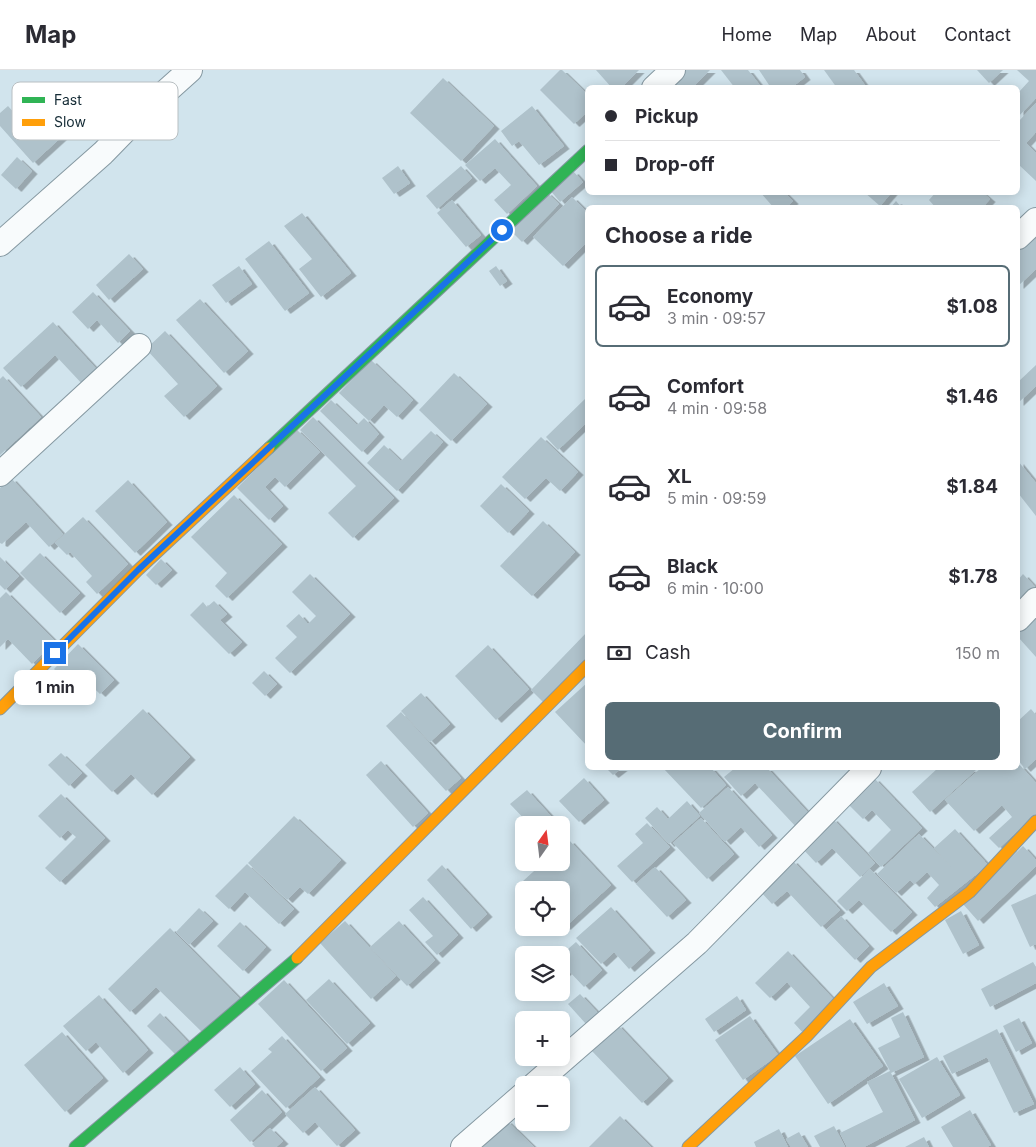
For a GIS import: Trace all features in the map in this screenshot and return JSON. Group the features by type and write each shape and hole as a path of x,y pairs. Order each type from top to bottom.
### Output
{"street":[{"path":"177,82 190,70"},
{"path":"657,85 673,70"},
{"path":"0,244 116,140"},
{"path":"0,708 138,570 585,153"},
{"path":"1020,235 1036,220"},
{"path":"0,474 139,346"},
{"path":"1020,617 1036,600"},
{"path":"75,1147 300,956 585,668"},
{"path":"544,1076 697,943 867,770"},
{"path":"688,1147 807,1036 872,967 970,892 1036,822"},
{"path":"463,1147 515,1102"}],"building":[{"path":"562,70 585,92 585,114 574,124 540,90"},
{"path":"596,70 639,70 624,85 609,85"},
{"path":"684,70 710,70 695,85 671,85"},
{"path":"721,70 748,70 760,85 733,85"},
{"path":"759,70 800,70 805,77 795,85 769,85"},
{"path":"824,70 854,70 865,85 835,85"},
{"path":"977,70 1003,70 989,83"},
{"path":"1017,70 1036,70 1036,98 1020,115 1020,91 1029,81"},
{"path":"443,78 494,126 461,161 410,113"},
{"path":"1036,103 1036,132 1026,143 1036,153 1036,181 1020,166 1020,120"},
{"path":"8,106 12,110 12,139 0,126 0,113"},
{"path":"532,106 564,146 539,165 519,141 512,146 501,131"},
{"path":"495,139 537,186 507,214 494,200 511,185 495,168 480,181 465,165"},
{"path":"12,140 58,140 33,163"},
{"path":"17,157 32,171 16,189 1,175"},
{"path":"398,166 410,183 394,194 382,178"},
{"path":"461,166 472,178 437,209 426,196"},
{"path":"573,171 583,182 560,202 550,190"},
{"path":"546,192 559,204 522,242 509,229"},
{"path":"763,195 787,195 793,201 789,205 771,205"},
{"path":"867,195 889,195 879,205"},
{"path":"933,195 985,195 990,199 985,205 933,205 929,200"},
{"path":"572,197 585,210 585,244 563,266 533,237"},
{"path":"452,200 481,235 466,247 437,213"},
{"path":"302,213 351,273 321,297 299,269 312,259 284,226"},
{"path":"1036,234 1036,269 1020,284 1020,249"},
{"path":"269,241 309,293 285,311 245,259"},
{"path":"129,254 143,269 109,300 96,285"},
{"path":"239,266 252,284 226,303 212,285"},
{"path":"496,266 507,281 500,286 489,271"},
{"path":"93,292 130,331 118,343 97,320 88,329 72,312"},
{"path":"200,299 248,351 224,373 176,320"},
{"path":"53,322 100,373 85,387 55,355 21,387 3,368"},
{"path":"165,331 217,386 184,417 164,396 178,384 146,349"},
{"path":"371,360 413,400 397,417 384,405 369,421 339,393"},
{"path":"1036,365 1036,386 1020,401 1020,380"},
{"path":"454,373 487,404 451,441 419,410"},
{"path":"3,376 41,417 0,455 0,379"},
{"path":"585,399 585,424 558,450 546,437"},
{"path":"331,400 357,425 364,418 379,434 362,452 320,411"},
{"path":"313,417 394,498 353,538 328,513 356,486 300,430"},
{"path":"296,429 320,452 285,487 275,477 265,487 283,506 269,520 237,488"},
{"path":"431,431 443,442 397,491 367,463 384,445 401,461"},
{"path":"541,437 578,472 560,491 546,478 525,499 502,477"},
{"path":"1020,463 1036,483 1036,516 1020,496"},
{"path":"11,478 63,534 49,547 26,522 2,544 0,543 0,488"},
{"path":"128,480 167,522 135,553 95,511"},
{"path":"501,484 529,511 508,533 480,506"},
{"path":"234,495 282,544 227,598 215,586 227,573 191,537"},
{"path":"83,517 128,564 97,594 86,582 92,576 70,552 67,555 55,543"},
{"path":"543,521 575,552 532,596 500,566"},
{"path":"40,553 80,593 60,613 20,573"},
{"path":"0,557 19,576 5,590 0,585"},
{"path":"161,559 172,570 156,585 146,575"},
{"path":"310,574 350,614 290,673 275,658 297,637 286,626 299,614 308,624 316,616 292,592"},
{"path":"1023,574 1036,588 1020,605 1020,578"},
{"path":"6,592 55,641 32,664 8,639 0,647 0,598"},
{"path":"214,601 227,614 220,620 242,642 229,654 190,615 203,602 207,607"},
{"path":"1036,611 1036,657 1020,639 1020,626"},
{"path":"585,634 585,663 545,704 531,690"},
{"path":"78,644 114,680 100,694 78,673 68,683 54,669"},
{"path":"488,645 529,689 496,720 455,676"},
{"path":"264,671 277,684 265,696 252,683"},
{"path":"585,685 585,744 555,712"},
{"path":"421,693 450,724 430,742 401,711"},
{"path":"143,709 190,757 152,795 131,774 112,792 85,765"},
{"path":"1031,709 1036,715 1036,759 1025,769 1020,763 1020,719"},
{"path":"401,712 461,778 446,791 386,726"},
{"path":"61,753 82,773 69,786 48,765"},
{"path":"381,761 428,813 413,827 366,775"},
{"path":"1020,765 1036,783 1036,814 999,848 989,838 1012,817 1002,805 974,831 945,800 979,770 1020,770"},
{"path":"608,770 619,770 613,775"},
{"path":"665,770 713,770 726,785 701,808"},
{"path":"733,770 769,770 812,817 798,829 755,783 741,796 724,777"},
{"path":"936,770 976,770 930,812 912,792"},
{"path":"584,778 604,800 579,822 559,801"},
{"path":"874,778 922,828 881,867 868,853 891,830 872,810 863,819 848,804"},
{"path":"728,787 772,835 759,847 741,827 725,842 699,813"},
{"path":"527,790 551,816 521,816 510,804"},
{"path":"61,794 105,838 60,882 45,868 76,837 68,830 60,838 38,816"},
{"path":"687,801 700,816 669,844 645,818 657,807 668,819"},
{"path":"294,816 341,860 308,894 300,887 287,900 248,863"},
{"path":"701,818 734,854 707,879 673,843"},
{"path":"832,818 875,863 860,877 832,848 816,863 801,847"},
{"path":"647,823 670,847 632,882 617,866 643,843 635,834"},
{"path":"955,829 988,865 935,907 927,898 939,885 927,872 914,884 910,880 896,893 877,874 919,834 951,867 934,848"},
{"path":"570,841 611,885 570,922 570,881 523,881 534,871 570,871"},
{"path":"1023,846 1036,860 1036,866 978,921 963,904"},
{"path":"792,860 840,910 821,927 787,891 772,904 760,891"},
{"path":"247,864 294,909 279,924 245,892 229,909 215,896"},
{"path":"442,865 487,914 471,929 427,880"},
{"path":"655,867 686,900 667,917 636,884"},
{"path":"870,869 912,912 891,932 859,900 847,911 837,901"},
{"path":"1036,894 1036,944 1030,947 1011,905"},
{"path":"423,897 458,935 437,955 425,942 433,936 409,910"},
{"path":"611,907 650,950 629,969 614,952 601,964 576,938"},
{"path":"199,908 213,921 189,945 176,932"},
{"path":"961,911 979,945 963,954 945,920"},
{"path":"841,916 869,946 855,960 826,930"},
{"path":"345,921 396,976 371,999 320,943"},
{"path":"399,921 435,960 407,986 370,947"},
{"path":"240,922 266,947 243,971 217,946"},
{"path":"170,928 240,999 204,1034 156,987 130,1012 108,989"},
{"path":"576,942 602,970 584,987 570,972 570,947"},
{"path":"788,951 837,1003 804,1034 794,1023 810,1007 787,982 770,998 755,983"},
{"path":"1033,962 1036,967 1036,983 990,1007 981,989"},
{"path":"329,979 370,1023 347,1044 306,1000"},
{"path":"284,980 347,1048 321,1071 258,1004"},
{"path":"884,983 898,1006 867,1024 853,1002"},
{"path":"580,994 598,1013 586,1024 568,1004"},
{"path":"99,995 148,1050 123,1073 96,1042 86,1051 63,1026"},
{"path":"737,996 746,1010 714,1032 705,1019"},
{"path":"903,1012 924,1057 891,1073 915,1120 864,1147 847,1147 840,1133 883,1112 867,1082 890,1071 878,1048 900,1037 891,1018"},
{"path":"160,1013 188,1042 176,1055 147,1026"},
{"path":"750,1016 778,1055 743,1080 715,1040"},
{"path":"1019,1018 1032,1043 1016,1052 1003,1026"},
{"path":"850,1019 883,1066 828,1104 795,1056"},
{"path":"617,1024 668,1078 642,1103 590,1049"},
{"path":"997,1029 1034,1104 1014,1113 987,1057 952,1074 943,1056"},
{"path":"62,1032 103,1078 65,1112 24,1065"},
{"path":"282,1036 320,1077 286,1108 251,1071 272,1052 268,1049"},
{"path":"937,1057 960,1095 922,1118 899,1079"},
{"path":"240,1067 255,1084 230,1107 214,1090"},
{"path":"315,1087 355,1130 337,1146 315,1122 303,1133 285,1114"},
{"path":"262,1090 282,1112 250,1142 230,1120"},
{"path":"970,1110 991,1145 987,1147 953,1147 941,1127"},
{"path":"620,1116 651,1147 589,1147"},
{"path":"506,1120 515,1131 517,1131 534,1147 479,1147"},
{"path":"834,1126 845,1147 820,1147 814,1136"},
{"path":"270,1128 283,1141 276,1147 255,1147 252,1144"},
{"path":"779,1129 788,1147 756,1147 754,1142"},
{"path":"799,1132 808,1147 791,1147 786,1139"},
{"path":"924,1137 929,1147 905,1147"}],"traffic: fast":[{"path":"269,448 585,153"},
{"path":"75,1147 297,958"}],"traffic: slow":[{"path":"0,709 138,570 269,448"},
{"path":"297,958 585,668"},
{"path":"688,1147 807,1036 871,967 970,892 1036,821"}],"route":[{"path":"55,653 138,570 502,230"}]}
